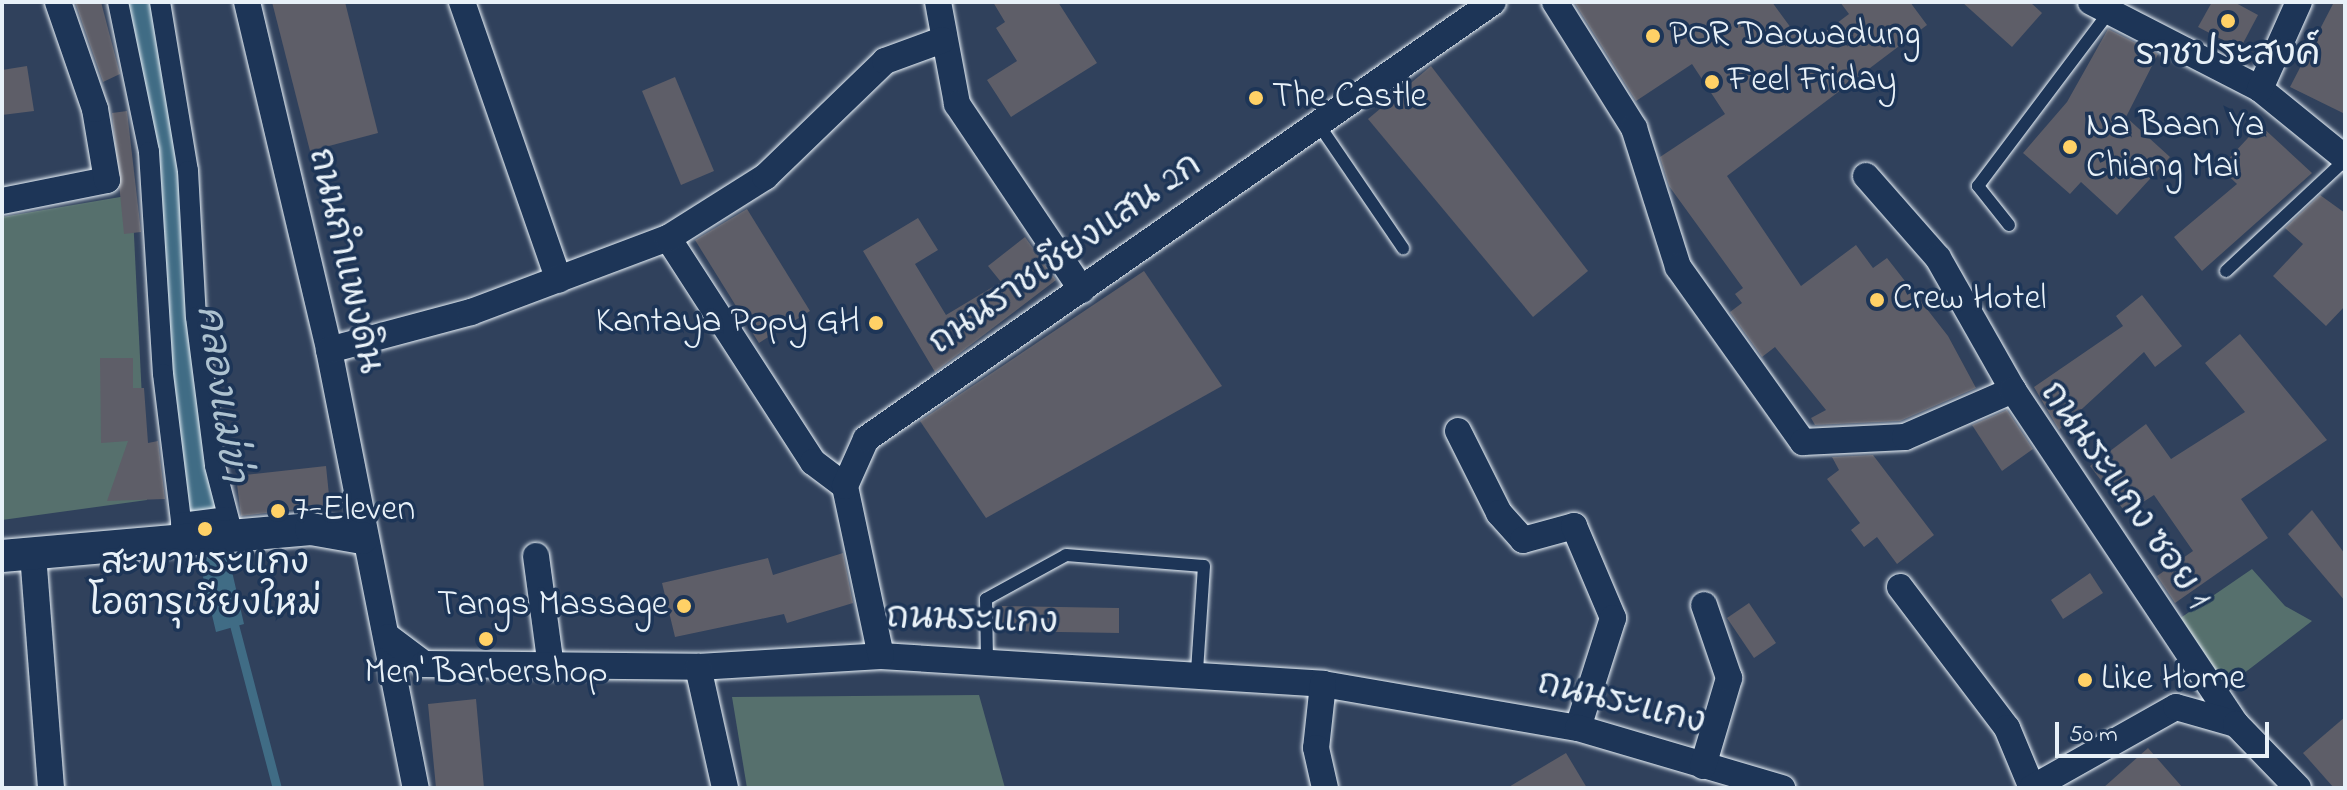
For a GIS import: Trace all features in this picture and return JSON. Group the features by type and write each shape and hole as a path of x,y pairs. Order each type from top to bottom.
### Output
{"street":[{"path":"2,201 107,180 95,109 58,2"},
{"path":"118,2 149,152 182,530"},
{"path":"160,2 188,171 196,317 230,526"},
{"name":"ถนนกำแพงดิน","path":"247,2 329,350 362,538"},
{"path":"462,2 559,280"},
{"path":"938,2 942,40 957,104 1082,290"},
{"name":"ถนนราชเชียงแสน 2ก","path":"845,486 866,439 1317,122 1456,11 1493,2"},
{"name":"ถนนระแกง ซอย 1","path":"1555,2 1634,128 1678,267 1803,442 1905,437 2013,390 2236,724"},
{"path":"2260,89 2299,2"},
{"path":"2100,7 2260,89 2345,159"},
{"path":"329,350 559,280 668,238 765,177 885,61 942,40"},
{"path":"1866,176 1938,258 2013,390"},
{"path":"668,238 813,462 845,486 881,656"},
{"path":"1458,431 1499,513 1523,540 1574,526 1613,618 1578,728"},
{"path":"51,788 17,555 182,530 230,526 311,529 362,538 388,637 416,788"},
{"path":"536,556 551,667"},
{"path":"1900,587 2007,728 2032,788 2176,707 2236,724 2298,788"},
{"path":"1703,766 1729,678 1704,605"},
{"name":"ถนนระแกง","path":"388,637 424,664 698,667 881,656 1197,671 1323,684 1578,728 1782,788"},
{"path":"698,667 725,788"},
{"path":"1323,684 1316,748 1325,788"}],"lane":[{"path":"2009,225 1978,186 2100,7"},
{"path":"1317,122 1403,248"},
{"path":"2226,271 2345,159"},
{"path":"987,661 986,599 1066,555 1204,566 1197,671"}],"green space":[{"path":"132,195 147,500 2,520 2,217"},
{"path":"2252,569 2285,606 2312,621 2226,687 2179,619"},
{"path":"979,695 1005,788 747,788 732,697"}],"water":[{"path":"126,2 156,2 184,171 208,466 244,624 216,632 178,471"}],"building":[{"path":"75,2 101,2 120,74 103,82"},
{"path":"272,2 345,2 378,133 310,151"},
{"path":"993,2 1058,2 1097,63 1011,117 987,80 1017,61 996,28 1005,22"},
{"path":"1574,2 1772,2 1805,47 1849,14 1840,2 1910,2 1927,25 1727,176 1801,286 1856,245 1873,268 1887,258 1948,336 1976,388 1900,421 1815,425 1811,418 1826,410 1775,347 1762,357 1730,312 1742,303 1735,294 1743,288 1669,186 1660,157 1725,114 1692,64 1636,101"},
{"path":"1962,2 2030,2 2042,13 2012,47"},
{"name":"ราชประสงค์","path":"2212,2 2234,2 2258,15 2240,49 2198,27"},
{"path":"2334,2 2345,2 2345,114 2290,87"},
{"path":"2108,29 2158,54 2126,117 2170,157 2117,215 2081,182 2070,194 2023,153 2067,102"},
{"path":"27,66 34,111 2,115 2,70"},
{"path":"1431,66 1588,271 1533,317 1368,119"},
{"path":"675,77 714,171 681,185 642,91"},
{"path":"127,111 141,232 124,234 112,113"},
{"path":"2260,125 2312,173 2202,271 2174,237 2237,184 2220,168"},
{"path":"2320,195 2345,213 2345,306 2326,326 2273,276 2303,244 2285,228"},
{"path":"747,209 810,311 759,343 695,240"},
{"path":"918,218 938,250 915,264 946,315 1001,282 988,266 1025,237 1056,280 935,372 863,251"},
{"path":"1144,271 1222,386 986,518 920,421"},
{"path":"2142,295 2182,346 2155,367 2144,352 2059,430 2034,387 2123,326 2116,316"},
{"path":"2240,334 2327,440 2241,499 2268,538 2175,603 2157,576 2193,551 2154,495 2126,513 2090,466 2146,424 2171,459 2245,412 2205,363"},
{"path":"100,358 133,358 133,388 144,388 148,443 158,441 165,499 107,501 128,441 101,443"},
{"path":"2007,410 2033,449 2002,471 1972,425"},
{"path":"1873,455 1934,535 1897,564 1877,537 1864,547 1851,530 1860,523 1827,479 1839,470 1832,457"},
{"path":"326,466 330,505 241,516 236,476"},
{"path":"2312,510 2345,554 2345,601 2288,534"},
{"path":"843,553 853,603 787,623 784,614 675,637 662,583 768,558 773,575"},
{"path":"2090,573 2103,593 2063,619 2051,600"},
{"path":"1749,603 1776,643 1754,658 1727,618"},
{"path":"1002,606 1119,608 1119,633 1002,631"},
{"path":"476,699 484,788 436,788 428,704"},
{"path":"2345,717 2345,788 2334,788 2303,753"},
{"path":"2148,748 2183,788 2103,788"},
{"path":"1566,753 1587,788 1507,788"}],"waterway":[{"name":"คลองแม่ข่า","path":"232,617 277,788"}],"place":[{"name":"ราชประสงค์","path":"2228,21"},
{"name":"POR Daowadung","path":"1653,36"},
{"name":"Feel Friday","path":"1712,82"},
{"name":"The Castle","path":"1256,98"},
{"name":"Na Baan Ya Chiang Mai","path":"2070,147"},
{"name":"Crew Hotel","path":"1877,300"},
{"name":"Kantaya Popy GH","path":"876,323"},
{"name":"7-Eleven","path":"278,511"},
{"name":"สะพานระแกง โอตารุเชียงใหม่","path":"205,529"},
{"name":"Tangs Massage","path":"684,606"},
{"name":"Men' Barbershop","path":"486,639"},
{"name":"Like Home","path":"2085,680"}]}
